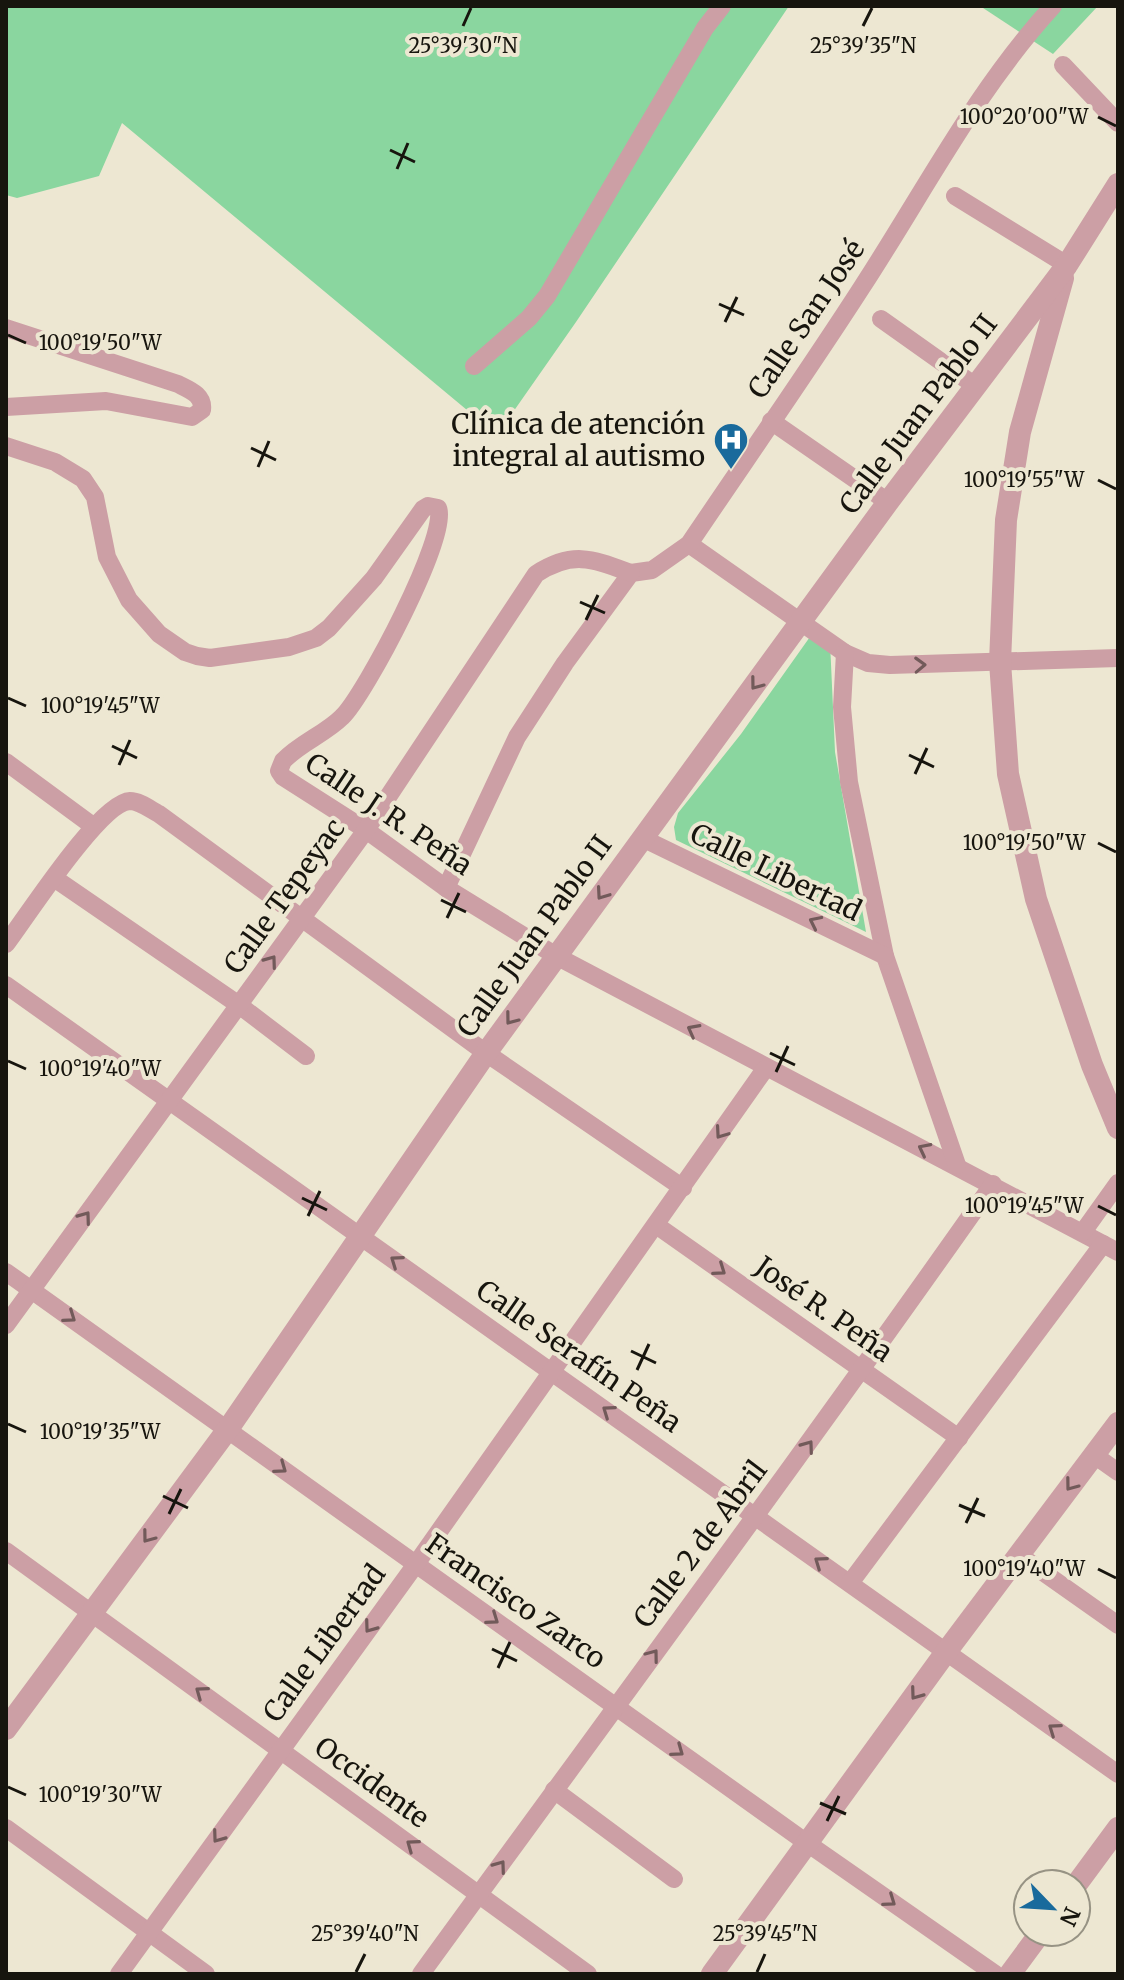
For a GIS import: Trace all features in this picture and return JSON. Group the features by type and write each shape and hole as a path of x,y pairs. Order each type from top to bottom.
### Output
{"street":[{"path":"474,366 529,318 547,296 705,28 722,6"},
{"name":"Calle San José","path":"631,573 652,570 689,544 862,287 977,103 1019,43 1053,6"},
{"path":"1063,65 1118,123"},
{"name":"Calle Juan Pablo II","path":"6,1729 228,1429 486,1053 974,385 1067,265 1118,184"},
{"path":"955,196 1067,265 1020,432 1006,520 1000,662 1008,774 1036,899 1092,1065 1118,1128"},
{"path":"881,319 974,385"},
{"path":"6,328 178,384 199,396 203,403 202,410 192,417 106,401 6,407"},
{"path":"771,421 888,502"},
{"name":"Calle J. R. Peña","path":"6,446 55,462 83,479 95,497 107,557 129,600 171,643 185,652 210,658 289,647 316,638 374,578 423,509 428,506 438,508 441,514 438,530 417,587 368,680 343,716 290,754 279,771 293,785 366,830 446,888 558,957 765,1069 957,1165 1111,1248"},
{"path":"689,544 845,653 868,663 890,665 1118,658"},
{"name":"Calle Tepeyac","path":"6,1325 366,830 536,574 553,563 571,558 591,558 631,573"},
{"path":"446,888 517,737 565,663 631,573"},
{"path":"845,653 842,707 849,782 885,956 957,1165"},
{"path":"6,762 93,826"},
{"path":"6,944 93,826 120,804 130,801 140,804 159,814 486,1053 683,1188"},
{"name":"Calle Libertad","path":"642,838 885,956"},
{"path":"54,878 239,1005 306,1056"},
{"name":"Calle Serafín Peña","path":"6,985 1118,1774"},
{"name":"Calle Libertad","path":"119,1974 416,1564 765,1069"},
{"path":"1083,1232 1118,1183"},
{"name":"Calle 2 de Abril","path":"421,1974 863,1370 993,1184"},
{"name":"José R. Peña","path":"656,1225 959,1438"},
{"path":"850,1583 959,1438 1111,1248"},
{"name":"Francisco Zarco","path":"6,1272 995,1974"},
{"path":"712,1974 946,1652 1118,1423"},
{"path":"1094,1455 1118,1472"},
{"name":"Occidente","path":"6,1551 588,1974"},
{"path":"1019,1555 1118,1625"},
{"path":"554,1790 674,1879"},
{"path":"6,1828 206,1974"},
{"path":"1089,1868 1118,1828"},
{"path":"1010,1974 1029,1948"}],"green space":[{"path":"6,6 789,6 497,435 122,123 99,176 17,198 6,195"},
{"path":"980,6 1098,6 1053,54"},
{"path":"812,634 830,642 835,752 866,932 676,840 674,827 678,813 741,734"}],"place":[{"name":"Clínica de atención integral al autismo","path":"731,471"}]}
